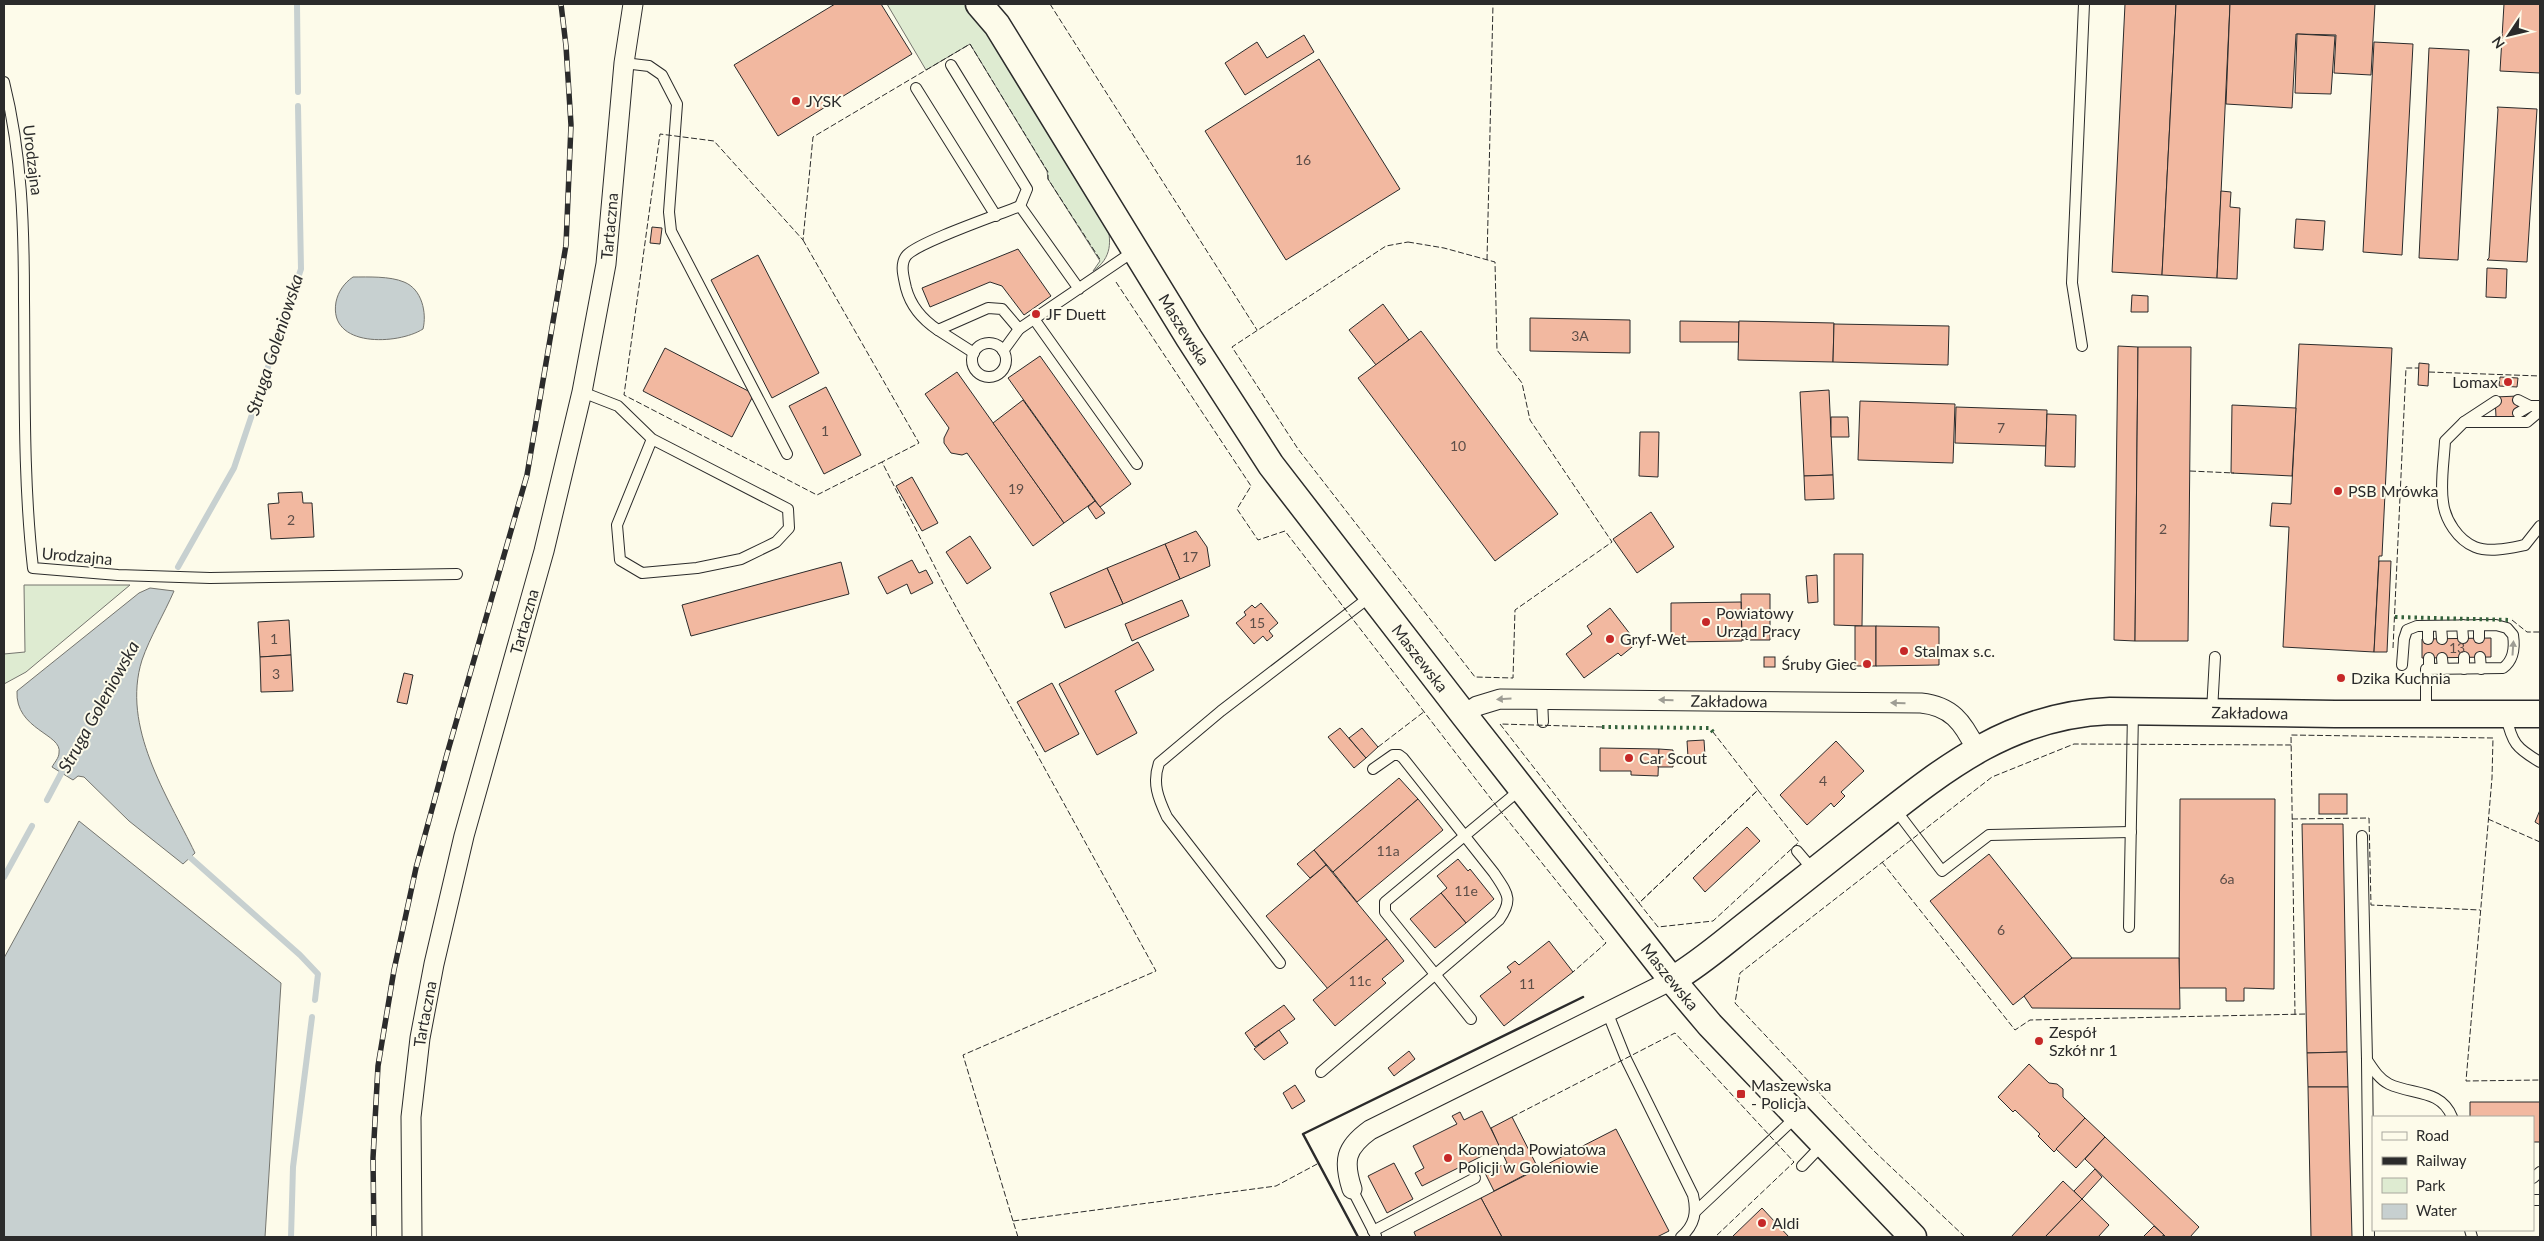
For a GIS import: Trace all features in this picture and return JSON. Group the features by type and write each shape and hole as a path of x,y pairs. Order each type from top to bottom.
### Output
{"street":[{"name":"Tartaczna","path":"412,1237 411,1117 420,1038 434,964 464,836 544,551 582,392 606,264 624,63 633,4"},
{"name":"Maszewska","path":"979,4 993,14 1135,251 1272,465 1521,789 1710,1026 1913,1237"},
{"name":"Zakładowa","path":"1464,715 1491,700 1542,698 1937,704 1946,709 1961,723 1976,749"},
{"name":"Zakładowa","path":"1672,980 1686,972 1934,776 1976,749 2016,731 2053,720 2092,712 2212,711 2537,715"},
{"path":"1352,1189 1345,1168 1349,1152 1356,1140 1370,1130 1506,1061 1608,1014 1672,980"}],"lane":[{"path":"2082,346 2072,284 2084,4"},
{"path":"624,63 648,66 662,75 677,104 669,212 671,232 787,454"},
{"path":"951,65 1027,189 1020,206 923,245 907,256 902,269 907,291 922,319 974,353"},
{"name":"Urodzajna","path":"4,82 12,115 24,204 26,507 33,568 118,575 210,578 457,574"},
{"path":"916,88 996,216"},
{"path":"1020,206 1079,289"},
{"path":"1003,351 1020,329 1135,251"},
{"path":"938,330 988,308 1002,309 1020,329"},
{"path":"1034,319 1137,464"},
{"path":"990,343 1003,351 1005,356 1004,368 996,375 984,376 975,370 973,364 974,353 980,346 990,343"},
{"path":"582,392 618,406 652,439 788,509 789,528 776,542 741,560 697,568 642,573 620,560 617,525 652,439"},
{"path":"2518,400 2535,406"},
{"path":"2496,401 2464,422 2445,441 2442,502 2446,517 2457,534 2476,547 2501,550 2525,545 2540,526"},
{"path":"2486,406 2496,413"},
{"path":"2518,413 2535,406"},
{"path":"2464,422 2527,422 2540,411"},
{"path":"1280,963 1167,817 1156,794 1154,776 1159,763 1180,745 1371,595"},
{"path":"2462,625 2463,638"},
{"path":"2479,625 2479,638"},
{"path":"2402,665 2404,639 2408,630 2416,626 2496,625 2507,628 2513,635 2515,646 2509,664 2503,668 2427,669"},
{"path":"2428,626 2428,639"},
{"path":"2441,626 2442,639"},
{"path":"2212,711 2215,657"},
{"path":"2480,657 2481,669"},
{"path":"2426,715 2428,658"},
{"path":"2442,658 2443,669"},
{"path":"2464,658 2464,669"},
{"path":"1542,698 1543,722"},
{"path":"2129,927 2133,711"},
{"path":"2506,716 2510,738 2521,751 2540,762"},
{"path":"1321,1072 1499,920 1508,903 1508,893 1465,835 1399,755 1393,755 1373,770"},
{"path":"1471,1019 1384,912 1385,902 1521,789"},
{"path":"1894,808 1942,871 1989,835 2131,832"},
{"path":"2362,836 2369,1237"},
{"path":"1797,851 1814,871"},
{"path":"1608,1014 1626,1059 1693,1195 1696,1211 1690,1230 1681,1237"},
{"path":"2367,1060 2376,1074 2388,1084 2438,1098 2448,1108 2452,1116"},
{"path":"1696,1211 1797,1116"},
{"path":"1802,1166 1823,1144"},
{"path":"1352,1189 1375,1234 1475,1178"}],"green space":[{"path":"887,4 966,4 986,30 1106,221 1110,242 1109,249 1104,261 1093,271 1100,261 1048,179 1047,171 970,44 926,70"},
{"path":"24,585 130,585 26,672 4,684 4,654 25,652"}],"water":[{"path":"353,277 379,277 410,285 422,302 423,329 398,338 382,340 367,339 353,335 343,328 336,317 336,302 342,288"},
{"path":"150,588 174,591 142,660 137,685 137,710 150,760 195,853 183,864 129,821 84,777 78,776 73,780 52,767 59,755 58,746 30,723 18,704 17,691 139,593"},
{"path":"79,821 281,983 265,1237 4,1237 4,958"}],"building":[{"name":"JYSK","path":"835,4 881,4 912,54 778,136 734,65"},
{"path":"2125,4 2176,4 2162,275 2112,272"},
{"path":"2176,4 2230,4 2217,278 2162,275"},
{"path":"2230,4 2375,4 2371,75 2334,73 2336,35 2296,34 2292,108 2226,104"},
{"path":"2504,4 2540,4 2540,73 2500,71"},
{"path":"2297,34 2335,36 2331,94 2295,93"},
{"path":"1304,35 1314,52 1245,95 1225,63 1257,42 1267,58"},
{"path":"2374,42 2413,44 2402,255 2363,252"},
{"path":"2429,48 2469,50 2458,260 2419,258"},
{"path":"1319,59 1400,189 1286,260 1205,131"},
{"path":"2497,107 2537,109 2527,262 2487,260 2489,258"},
{"path":"2221,191 2231,192 2230,207 2240,208 2237,279 2217,278"},
{"path":"2296,219 2325,221 2323,250 2294,248"},
{"path":"652,227 662,228 660,244 650,243"},
{"name":"JF Duett","path":"1018,249 1051,296 1024,315 1002,286 990,282 930,307 922,288"},
{"path":"758,255 819,373 772,398 711,280"},
{"path":"2487,268 2507,269 2506,298 2486,297"},
{"path":"2132,295 2148,296 2148,312 2131,312"},
{"path":"1383,304 1409,340 1376,365 1349,330"},
{"path":"1530,318 1630,320 1630,353 1530,351"},
{"path":"1680,321 1739,322 1739,342 1680,342"},
{"path":"1739,321 1834,323 1833,362 1738,360"},
{"path":"1834,324 1949,326 1948,365 1833,362"},
{"path":"1421,331 1558,514 1495,561 1358,378"},
{"name":"PSB Mrówka","path":"2299,344 2392,348 2382,556 2379,556 2374,652 2283,647 2289,527 2270,526 2272,503 2291,504"},
{"path":"2118,346 2138,347 2135,641 2114,640"},
{"path":"2138,347 2191,347 2188,641 2135,641"},
{"path":"665,348 754,394 732,437 643,391"},
{"path":"1040,356 1131,484 1100,507 1008,378"},
{"path":"2419,363 2429,364 2428,386 2418,385"},
{"path":"957,372 1064,523 1033,546 967,453 962,455 951,453 944,443 944,438 949,428 925,394"},
{"name":"Lomax","path":"2500,377 2518,378 2517,387 2499,386"},
{"path":"826,387 861,455 824,474 789,406"},
{"path":"1829,390 1833,475 1804,476 1800,392"},
{"path":"2518,396 2518,417 2496,417 2495,397"},
{"path":"1023,400 1095,501 1064,523 993,423"},
{"path":"1860,401 1955,404 1953,463 1858,460"},
{"path":"2232,405 2296,408 2292,476 2231,473"},
{"path":"1956,407 2047,410 2046,446 1955,443"},
{"path":"2047,414 2076,415 2075,467 2045,466"},
{"path":"1831,417 1848,417 1849,437 1831,437"},
{"path":"1640,432 1659,432 1658,477 1639,476"},
{"path":"1833,475 1834,499 1805,500 1804,476"},
{"path":"912,477 938,523 922,531 896,486"},
{"path":"302,492 303,503 312,503 314,537 271,539 268,504 279,503 278,493"},
{"path":"1095,501 1105,513 1096,519 1088,507"},
{"path":"1651,512 1674,547 1637,573 1613,539"},
{"path":"1196,531 1207,547 1210,566 1180,579 1165,544"},
{"path":"970,536 991,568 967,584 946,552"},
{"path":"1165,544 1180,579 1123,604 1107,568"},
{"path":"1834,554 1863,554 1862,626 1834,625"},
{"path":"912,560 919,573 926,570 933,583 911,594 907,584 887,594 878,577"},
{"path":"2379,561 2391,561 2387,652 2374,652"},
{"path":"841,562 849,594 691,636 682,605"},
{"path":"1107,568 1123,604 1065,628 1050,593"},
{"path":"1817,575 1818,602 1808,603 1806,576"},
{"path":"1741,594 1770,594 1770,640 1742,640"},
{"path":"1182,600 1189,616 1132,641 1125,624"},
{"name":"Powiatowy Urząd Pracy","path":"1741,602 1742,641 1671,642 1671,603"},
{"path":"1261,603 1278,623 1269,631 1273,636 1267,641 1263,636 1254,644 1236,623 1246,615 1244,612 1252,605 1255,608"},
{"name":"Gryf-Wet","path":"1610,608 1637,643 1621,656 1618,653 1584,678 1566,654 1592,634 1587,626"},
{"path":"289,620 291,655 260,657 258,622"},
{"path":"1855,626 1876,626 1876,666 1855,666"},
{"path":"1876,626 1939,627 1939,665 1876,666"},
{"path":"2491,638 2491,657 2422,658 2422,639"},
{"path":"1138,642 1154,670 1115,691 1137,733 1097,755 1059,684"},
{"path":"291,655 293,691 261,692 260,657"},
{"path":"1764,657 1775,657 1775,667 1764,667"},
{"path":"404,673 413,675 407,704 397,702"},
{"path":"1052,683 1079,734 1045,752 1017,702"},
{"path":"1340,728 1366,758 1354,768 1328,737"},
{"path":"1362,728 1378,747 1366,758 1349,738"},
{"path":"1704,740 1705,756 1688,757 1687,741"},
{"path":"1836,741 1864,771 1841,792 1845,796 1834,807 1831,803 1807,825 1780,795"},
{"name":"Car Scout","path":"1600,748 1659,749 1658,776 1631,775 1631,771 1600,771"},
{"path":"1659,749 1673,750 1673,767 1658,767"},
{"path":"1399,778 1418,799 1333,872 1314,850"},
{"path":"2319,794 2347,794 2347,814 2319,814"},
{"path":"1418,799 1443,830 1357,902 1333,872"},
{"path":"2180,799 2275,799 2274,989 2244,988 2244,1001 2226,1001 2226,988 2179,988"},
{"path":"2540,810 2540,825 2535,822"},
{"path":"2302,824 2343,824 2347,1052 2307,1053"},
{"path":"1747,827 1760,841 1705,892 1693,878"},
{"path":"1314,850 1326,865 1310,878 1297,864"},
{"path":"1989,854 2072,958 2013,1005 1930,901"},
{"path":"1458,859 1468,871 1470,869 1494,899 1466,923 1441,893 1447,888 1437,876"},
{"path":"1326,865 1387,939 1328,989 1266,916"},
{"path":"1441,893 1466,923 1435,948 1410,919"},
{"path":"1387,939 1404,961 1382,979 1386,983 1335,1026 1313,1000"},
{"path":"1549,941 1573,972 1504,1026 1480,996 1511,972 1507,967 1515,961 1519,965"},
{"path":"2072,958 2179,958 2180,1009 2032,1008 2024,996"},
{"path":"1284,1005 1295,1019 1255,1047 1245,1033"},
{"path":"1279,1030 1288,1043 1264,1060 1254,1049"},
{"path":"1409,1051 1415,1059 1394,1076 1388,1068"},
{"path":"2347,1052 2348,1087 2308,1087 2307,1053"},
{"path":"2029,1064 2049,1083 2057,1084 2063,1089 2063,1097 2085,1118 2054,1152 2038,1136 2040,1134 1998,1097"},
{"path":"1295,1085 1305,1101 1292,1109 1283,1093"},
{"path":"2308,1087 2348,1087 2352,1237 2311,1237"},
{"path":"2470,1102 2540,1102 2540,1142 2534,1142 2534,1116 2470,1116"},
{"name":"Komenda Powiatowa Policji w Goleniowie","path":"1482,1111 1500,1147 1422,1186 1415,1173 1424,1168 1413,1146 1457,1124 1452,1116 1460,1112 1464,1120"},
{"path":"1512,1117 1538,1168 1494,1191 1485,1173 1507,1163 1491,1128"},
{"path":"2085,1118 2105,1137 2076,1168 2056,1149"},
{"path":"1616,1129 1669,1231 1657,1237 1502,1237 1481,1198"},
{"path":"2105,1137 2199,1227 2190,1237 2166,1237 2085,1159"},
{"path":"1394,1163 1413,1199 1387,1213 1368,1176"},
{"path":"2095,1169 2102,1177 2082,1199 2074,1191"},
{"path":"2063,1181 2082,1199 2045,1237 2011,1237"},
{"path":"1481,1198 1502,1237 1416,1237 1414,1232"},
{"path":"2082,1199 2109,1225 2098,1237 2045,1237"},
{"name":"Aldi","path":"1762,1208 1789,1237 1732,1237"},
{"path":"2154,1226 2164,1235 2161,1237 2143,1237"}],"waterway":[{"name":"Struga Goleniowska","path":"297,4 298,92"},
{"name":"Struga Goleniowska","path":"178,567 234,468 301,269 298,106"},
{"name":"Struga Goleniowska","path":"47,800 65,766"},
{"name":"Struga Goleniowska","path":"4,877 32,826"},
{"path":"184,852 300,955 318,974 315,1000"},
{"path":"291,1237 293,1167 312,1017"}],"railway":[{"path":"374,1237 373,1158 378,1066 394,970 416,868 527,475 566,245 571,125 566,46 561,4"}],"hedge":[{"path":"2395,617 2512,620"},
{"path":"1602,727 1710,728 1713,732"}],"fence":[{"path":"1050,4 1257,330"},
{"path":"1487,260 1493,4"},
{"path":"1013,1221 963,1055 1156,971 945,587 882,462 817,495 624,395 660,134 714,141 803,240 813,137 970,44 1048,172 1048,179 1101,261"},
{"path":"803,240 919,443 882,462"},
{"path":"1408,242 1444,248 1495,262 1497,350 1522,383 1530,420 1612,542 1515,610 1513,678 1475,677 1298,449 1232,347 1386,246 1408,242"},
{"path":"1116,282 1251,486 1237,509 1258,540 1285,531 1498,808 1606,943 1573,972"},
{"path":"2393,648 2406,368 2419,368"},
{"path":"2429,372 2540,376"},
{"path":"2190,471 2234,473"},
{"path":"2512,620 2527,632 2540,632"},
{"path":"1378,747 1425,711"},
{"path":"1602,727 1500,724 1639,903 1758,790 1713,732"},
{"path":"2295,1015 2291,735 2493,738 2492,778 2466,1081 2540,1080"},
{"path":"1965,1237 1874,1151 1735,1003 1740,973 1992,777 2074,744 2292,745"},
{"path":"1758,790 1799,842 1713,921 1658,927 1639,903 1758,790"},
{"path":"2292,819 2369,818 2371,905 2480,910"},
{"path":"2488,819 2540,842"},
{"path":"1882,862 2015,1030 2030,1020 2306,1014"},
{"path":"1512,1117 1675,1033 1794,1162 1715,1237"},
{"path":"1018,1237 1013,1221 1276,1186 1319,1163"}],"wall":[{"path":"1358,1237 1303,1134 1583,997"}],"place":[{"name":"JYSK","path":"796,101"},
{"name":"JF Duett","path":"1036,314"},
{"name":"Lomax","path":"2508,382"},
{"name":"PSB Mrówka","path":"2338,491"},
{"name":"Powiatowy Urząd Pracy","path":"1706,622"},
{"name":"Gryf-Wet","path":"1610,639"},
{"name":"Stalmax s.c.","path":"1904,651"},
{"name":"Śruby Giec","path":"1867,664"},
{"name":"Dzika Kuchnia","path":"2341,678"},
{"name":"Car Scout","path":"1629,758"},
{"name":"Zespół Szkół nr 1","path":"2039,1041"},
{"name":"Maszewska - Policja","path":"1741,1094"},
{"name":"Komenda Powiatowa Policji w Goleniowie","path":"1448,1158"},
{"name":"Aldi","path":"1762,1223"}]}
